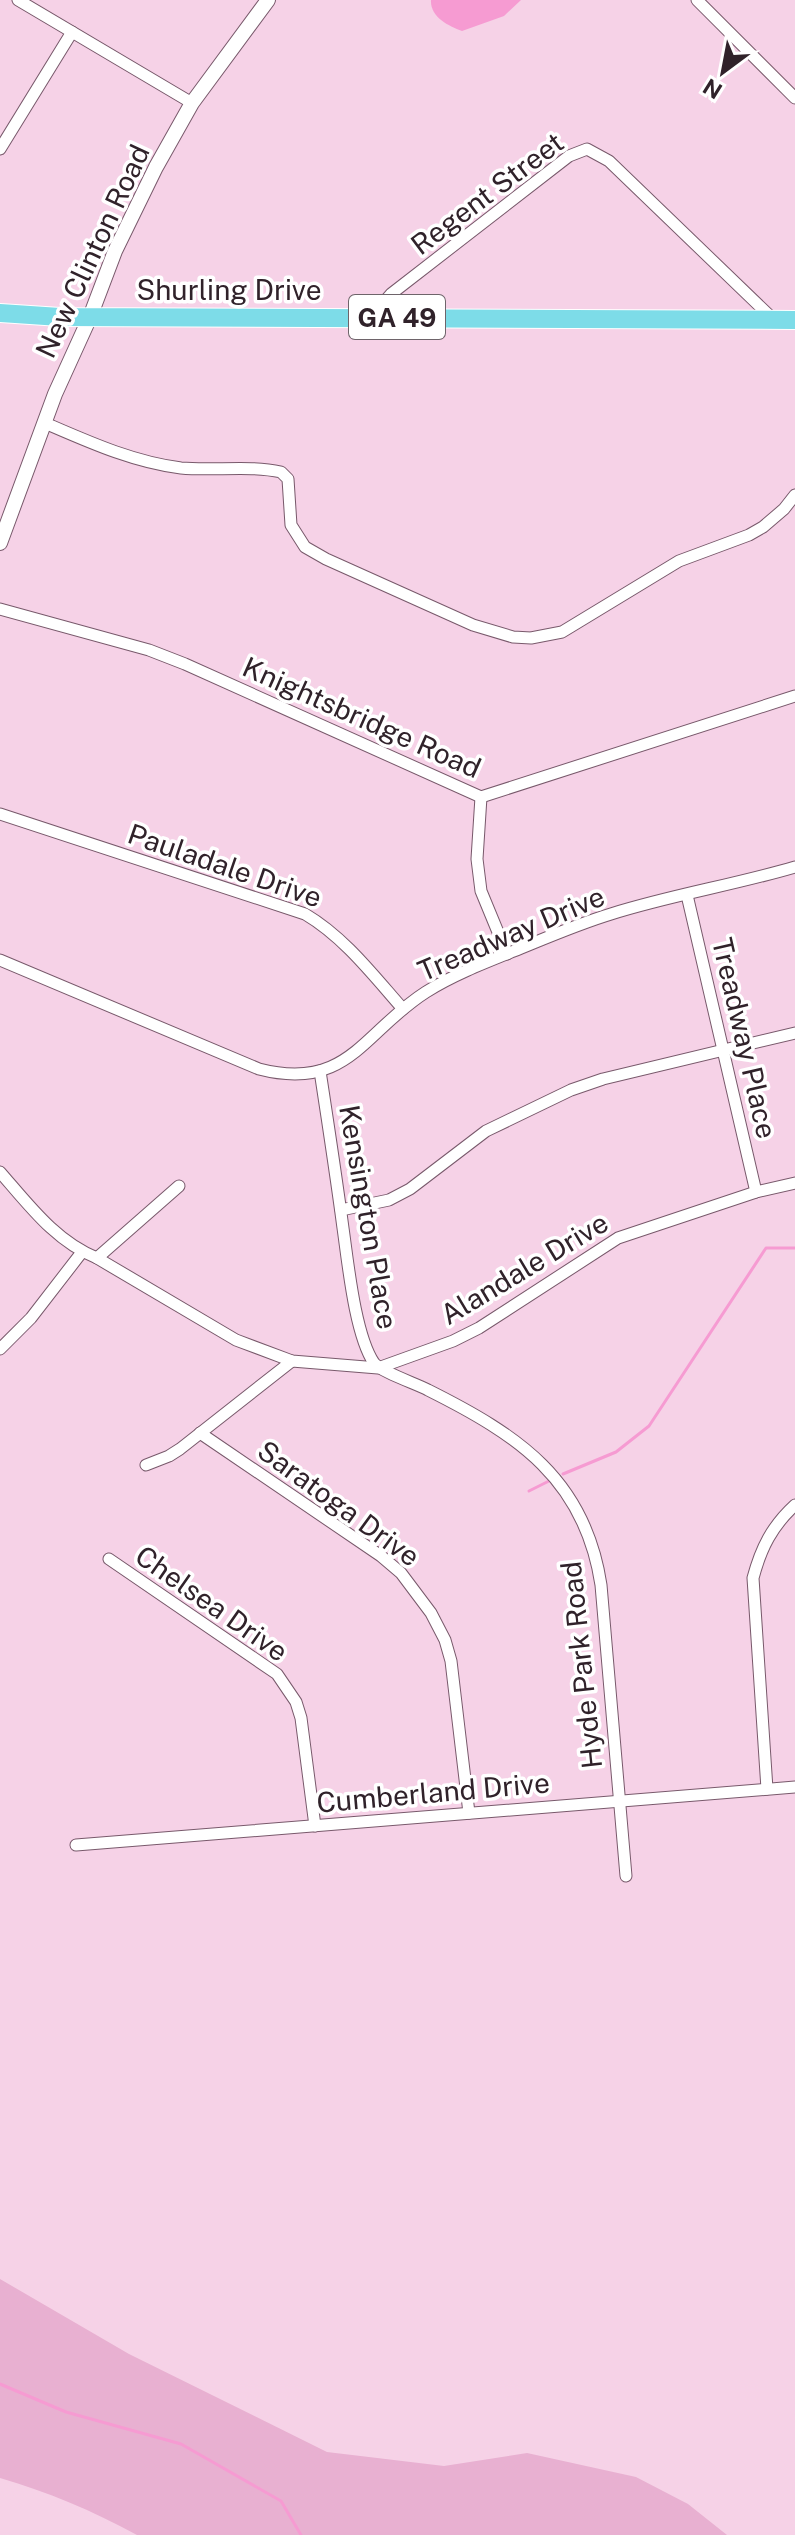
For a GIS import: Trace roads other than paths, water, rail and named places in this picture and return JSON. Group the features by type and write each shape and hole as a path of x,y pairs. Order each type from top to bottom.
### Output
{"main road":[{"name":"Shurling Drive","path":"0,313 90,317 795,320"}],"street":[{"path":"18,0 192,103"},
{"name":"New Clinton Road","path":"0,543 55,394 90,317 115,251 156,167 192,103 268,0"},
{"path":"697,0 795,98"},
{"path":"0,149 72,32"},
{"name":"Regent Street","path":"371,317 391,294 569,156 587,149 609,161 773,319"},
{"path":"45,423 144,461 179,467 281,472 288,479 291,525 305,547 446,614 513,637 531,638 562,632 679,561 763,527 795,495"},
{"name":"Knightsbridge Road","path":"0,609 149,650 185,664 481,797 795,696"},
{"path":"481,797 477,859 481,891 507,954"},
{"name":"Pauladale Drive","path":"0,814 305,914 325,925 345,944 403,1009"},
{"name":"Treadway Drive","path":"0,960 259,1069 288,1074 320,1071 362,1049 403,1009 450,978 611,914 795,867"},
{"name":"Treadway Place","path":"687,895 756,1192"},
{"path":"341,1210 389,1200 410,1189 486,1131 571,1090 603,1079 795,1033"},
{"name":"Kensington Place","path":"320,1071 351,1281 368,1351 378,1368"},
{"name":"Alandale Drive","path":"0,1172 41,1219 82,1252 212,1328 292,1361 378,1368 453,1341 479,1328 618,1238 756,1192 795,1183"},
{"path":"97,1258 179,1186"},
{"path":"0,1349 31,1318 82,1252"},
{"path":"146,1465 169,1456 292,1361"},
{"name":"Hyde Park Road","path":"378,1368 439,1395 506,1435 549,1469 577,1508 593,1545 601,1585 626,1876"},
{"name":"Saratoga Drive","path":"200,1433 381,1556 413,1586 438,1626 451,1661 469,1813"},
{"path":"767,1789 753,1578 760,1553 772,1530 795,1505"},
{"name":"Chelsea Drive","path":"109,1559 277,1674 296,1702 301,1718 315,1826"},
{"name":"Cumberland Drive","path":"76,1845 795,1787"}],"waterway":[{"path":"563,1474 616,1452 649,1426 766,1248 795,1248"},
{"path":"529,1491 549,1481"},
{"path":"0,2384 66,2412 181,2444 281,2501 301,2535"}]}
